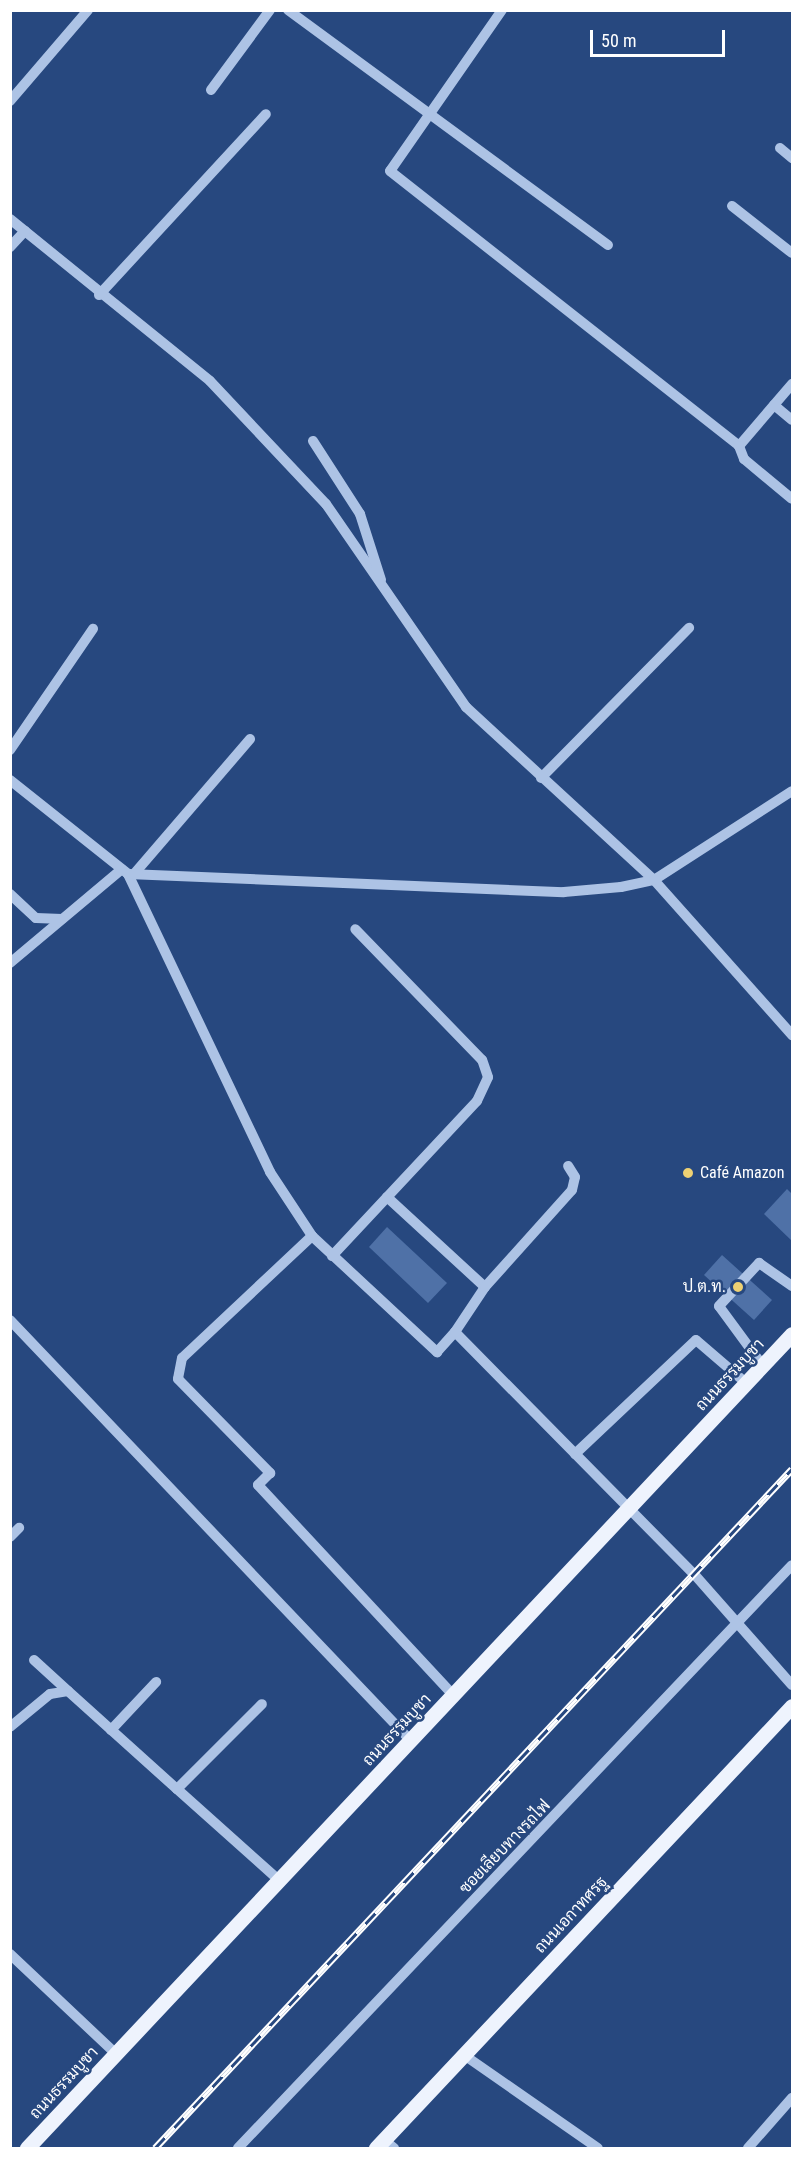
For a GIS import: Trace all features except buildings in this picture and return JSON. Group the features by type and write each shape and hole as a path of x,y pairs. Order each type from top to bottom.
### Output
{"main road":[{"name":"ถนนธรรมบูชา","path":"27,2148 792,1334"},
{"name":"ถนนเอกาทศรฐ","path":"385,2146 464,2055 792,1706"}],"street":[{"path":"10,101 88,10"},
{"path":"211,90 270,10"},
{"path":"288,10 608,244"},
{"path":"502,11 390,171 739,446 744,459 792,499"},
{"path":"99,295 266,114"},
{"path":"780,148 792,158"},
{"path":"732,206 792,253"},
{"path":"10,219 99,295 210,381 326,504 466,707 654,880 792,1035"},
{"path":"10,247 25,231"},
{"path":"739,446 792,384"},
{"path":"774,405 792,420"},
{"path":"313,441 373,540 381,584"},
{"path":"541,778 689,628"},
{"path":"10,750 93,629"},
{"path":"10,963 62,919 128,872 250,739"},
{"path":"10,780 128,872 270,1172 312,1236 437,1352 455,1332 485,1287 572,1190 575,1177 568,1166"},
{"path":"128,872 564,892 654,880 792,791"},
{"path":"10,894 36,918 62,919"},
{"path":"332,1256 477,1101 488,1077 482,1060 355,928"},
{"path":"387,1197 485,1287"},
{"path":"312,1236 182,1358 178,1379 270,1473 258,1485 454,1696"},
{"path":"763,1366 719,1306 759,1263 792,1286"},
{"path":"10,1320 411,1741"},
{"path":"455,1332 739,1623 792,1685"},
{"path":"575,1454 696,1340 746,1383"},
{"path":"10,1538 19,1528"},
{"name":"ซอยเลียบทางรถไฟ","path":"238,2148 792,1565"},
{"path":"34,1660 279,1881"},
{"path":"111,1730 156,1682"},
{"path":"10,1727 50,1695 68,1691"},
{"path":"177,1789 262,1704"},
{"path":"10,1954 116,2054"},
{"path":"464,2055 598,2148"},
{"path":"748,2148 792,2098"}],"railway":[{"path":"155,2148 792,1469"}],"place":[{"name":"Café Amazon","path":"688,1173"},
{"name":"ป.ต.ท.","path":"738,1287"}]}
